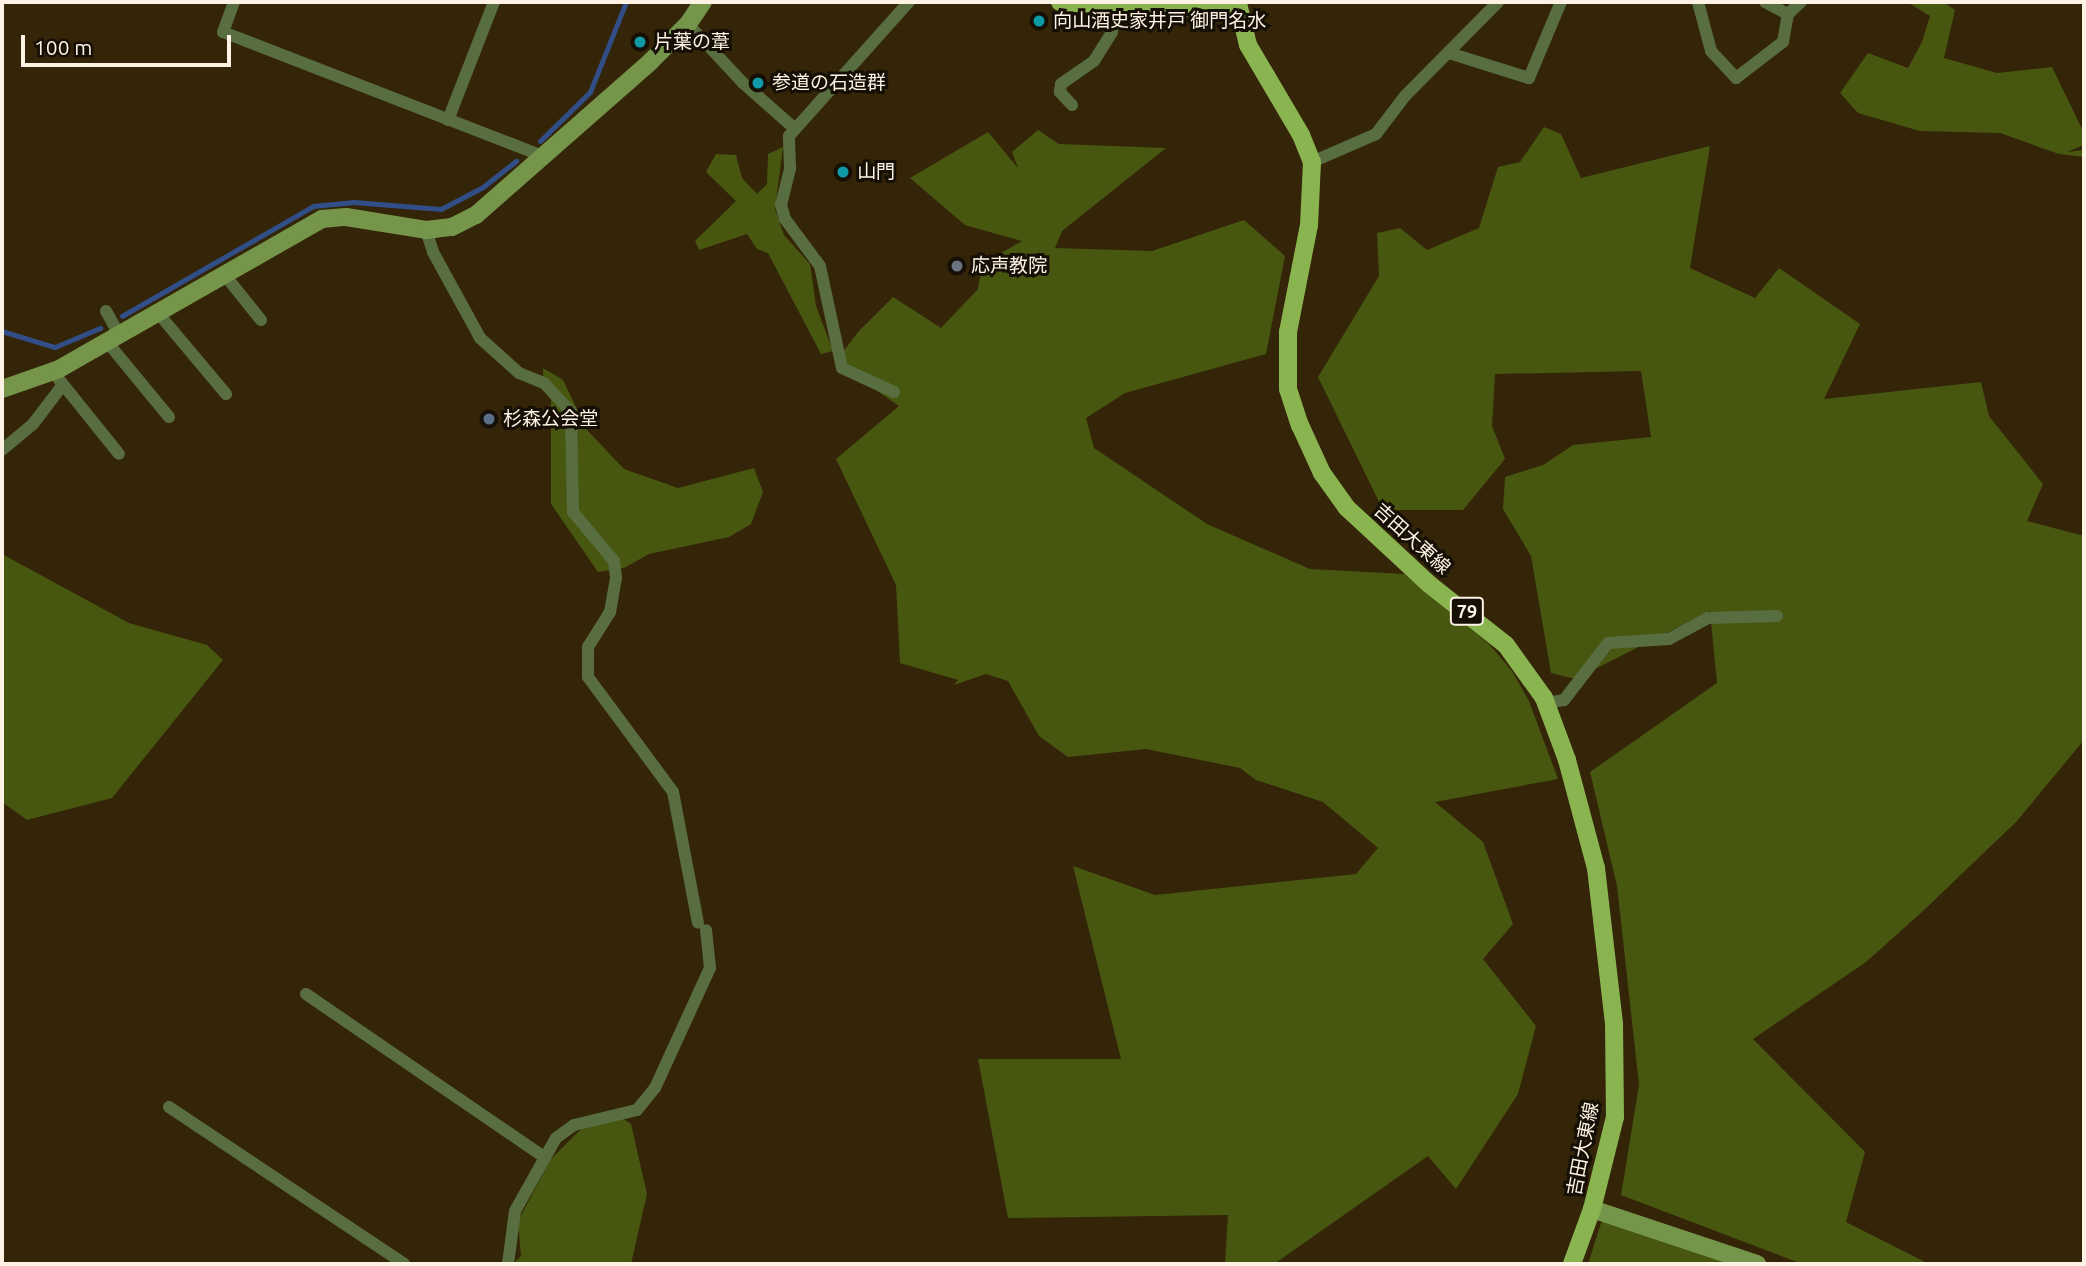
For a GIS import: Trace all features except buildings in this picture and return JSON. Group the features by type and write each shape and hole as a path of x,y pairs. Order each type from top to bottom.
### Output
{"main road":[{"name":"吉田大東線","path":"1060,2 1174,9 1238,2 1248,45 1301,135 1312,162 1309,225 1288,332 1288,389 1300,425 1322,473 1347,508 1429,584 1506,645 1546,703 1596,868 1614,1023 1615,1117 1592,1209 1572,1264"}],"street":[{"path":"234,2 223,32 545,157"},
{"path":"448,120 494,2"},
{"path":"2,389 58,379 158,313 322,219 346,217 426,230 452,227 476,215 545,157 688,24 703,2"},
{"path":"894,392 842,368 820,266 785,219 781,205 790,168 789,136 794,128 909,2"},
{"path":"1312,162 1376,135 1405,96 1498,2"},
{"path":"1449,53 1529,78 1561,2"},
{"path":"1698,2 1710,51 1736,78 1783,42 1788,14 1801,2"},
{"path":"1765,2 1788,14"},
{"path":"1072,105 1060,92 1061,84 1094,61 1112,32 1116,6"},
{"path":"688,24 743,83 794,128"},
{"path":"426,230 433,252 480,338 519,373 544,383 570,412 573,512 614,561 616,578 610,612 588,647 588,677 673,792 710,968 655,1088 637,1110 561,1132 544,1157 513,1216 508,1264"},
{"path":"224,274 261,320"},
{"path":"106,311 114,340 169,416"},
{"path":"158,313 226,394"},
{"path":"2,450 33,424 58,379"},
{"path":"58,379 119,454"},
{"path":"1546,703 1564,700 1608,643 1669,639 1708,618 1777,617"},
{"path":"306,994 544,1157"},
{"path":"169,1107 404,1264"},
{"path":"1592,1209 1757,1264"}],"green space":[{"path":"1907,2 1943,2 1955,10 1944,58 1997,73 2052,67 2084,133 2084,145 2067,152 2084,150 2084,157 2059,154 2000,133 1920,131 1858,113 1840,93 1868,53 1908,68 1922,42 1930,16"},
{"path":"1544,127 1561,134 1581,178 1710,146 1690,268 1755,298 1779,268 1860,324 1824,399 1981,382 1989,416 2043,484 2027,521 2084,536 2084,740 2017,821 1923,911 1866,962 1753,1039 1865,1152 1846,1222 1929,1264 1802,1264 1621,1195 1639,1085 1617,886 1590,772 1717,683 1710,611 1575,679 1551,673 1531,556 1503,509 1505,477 1543,465 1573,445 1651,437 1641,371 1495,374 1492,426 1505,459 1463,510 1383,510 1318,377 1379,276 1377,233 1400,228 1427,250 1479,228 1498,167 1520,162"},
{"path":"1038,130 1059,144 1166,148 1062,231 1055,248 1152,251 1244,220 1285,256 1266,354 1125,393 1086,418 1094,448 1207,524 1310,569 1405,574 1489,644 1512,671 1529,701 1558,779 1435,802 1483,842 1513,924 1483,959 1536,1026 1518,1094 1456,1189 1428,1156 1274,1264 1225,1264 1228,1215 1008,1218 978,1059 1121,1059 1073,866 1155,895 1356,874 1378,848 1323,802 1256,780 1240,768 1146,749 1068,757 1039,736 1008,681 986,674 954,685 958,680 900,663 896,585 836,459 899,406 849,371 839,357 859,331 893,297 941,328 978,289 982,264 1022,241 965,225 910,178 988,132 1018,168 1012,152"},
{"path":"783,147 775,209 784,235 810,264 816,306 833,351 821,354 768,253 757,249 747,234 699,250 695,241 736,201 706,172 716,154 736,155 742,178 757,194 767,184 768,154"},
{"path":"543,368 563,380 587,430 624,469 678,488 754,468 763,492 751,524 729,537 649,554 624,568 598,572 551,504 551,399 544,391"},
{"path":"2,554 129,623 207,645 223,660 112,798 27,820 2,802"},
{"path":"621,1117 631,1124 647,1194 631,1264 513,1264 521,1256 518,1221 551,1159 582,1128"},
{"path":"1602,1220 1731,1264 1588,1264"}],"waterway":[{"path":"540,141 590,92 626,2"},
{"path":"122,316 313,206 354,202 441,209 483,187 516,161"},
{"path":"2,331 55,347 100,328"}],"place":[{"name":"向山酒史家井戸 御門名水","path":"1039,21"},
{"name":"片葉の葦","path":"640,42"},
{"name":"参道の石造群","path":"758,83"},
{"name":"山門","path":"843,172"},
{"name":"応声教院","path":"957,266"},
{"name":"杉森公会堂","path":"489,419"}]}
